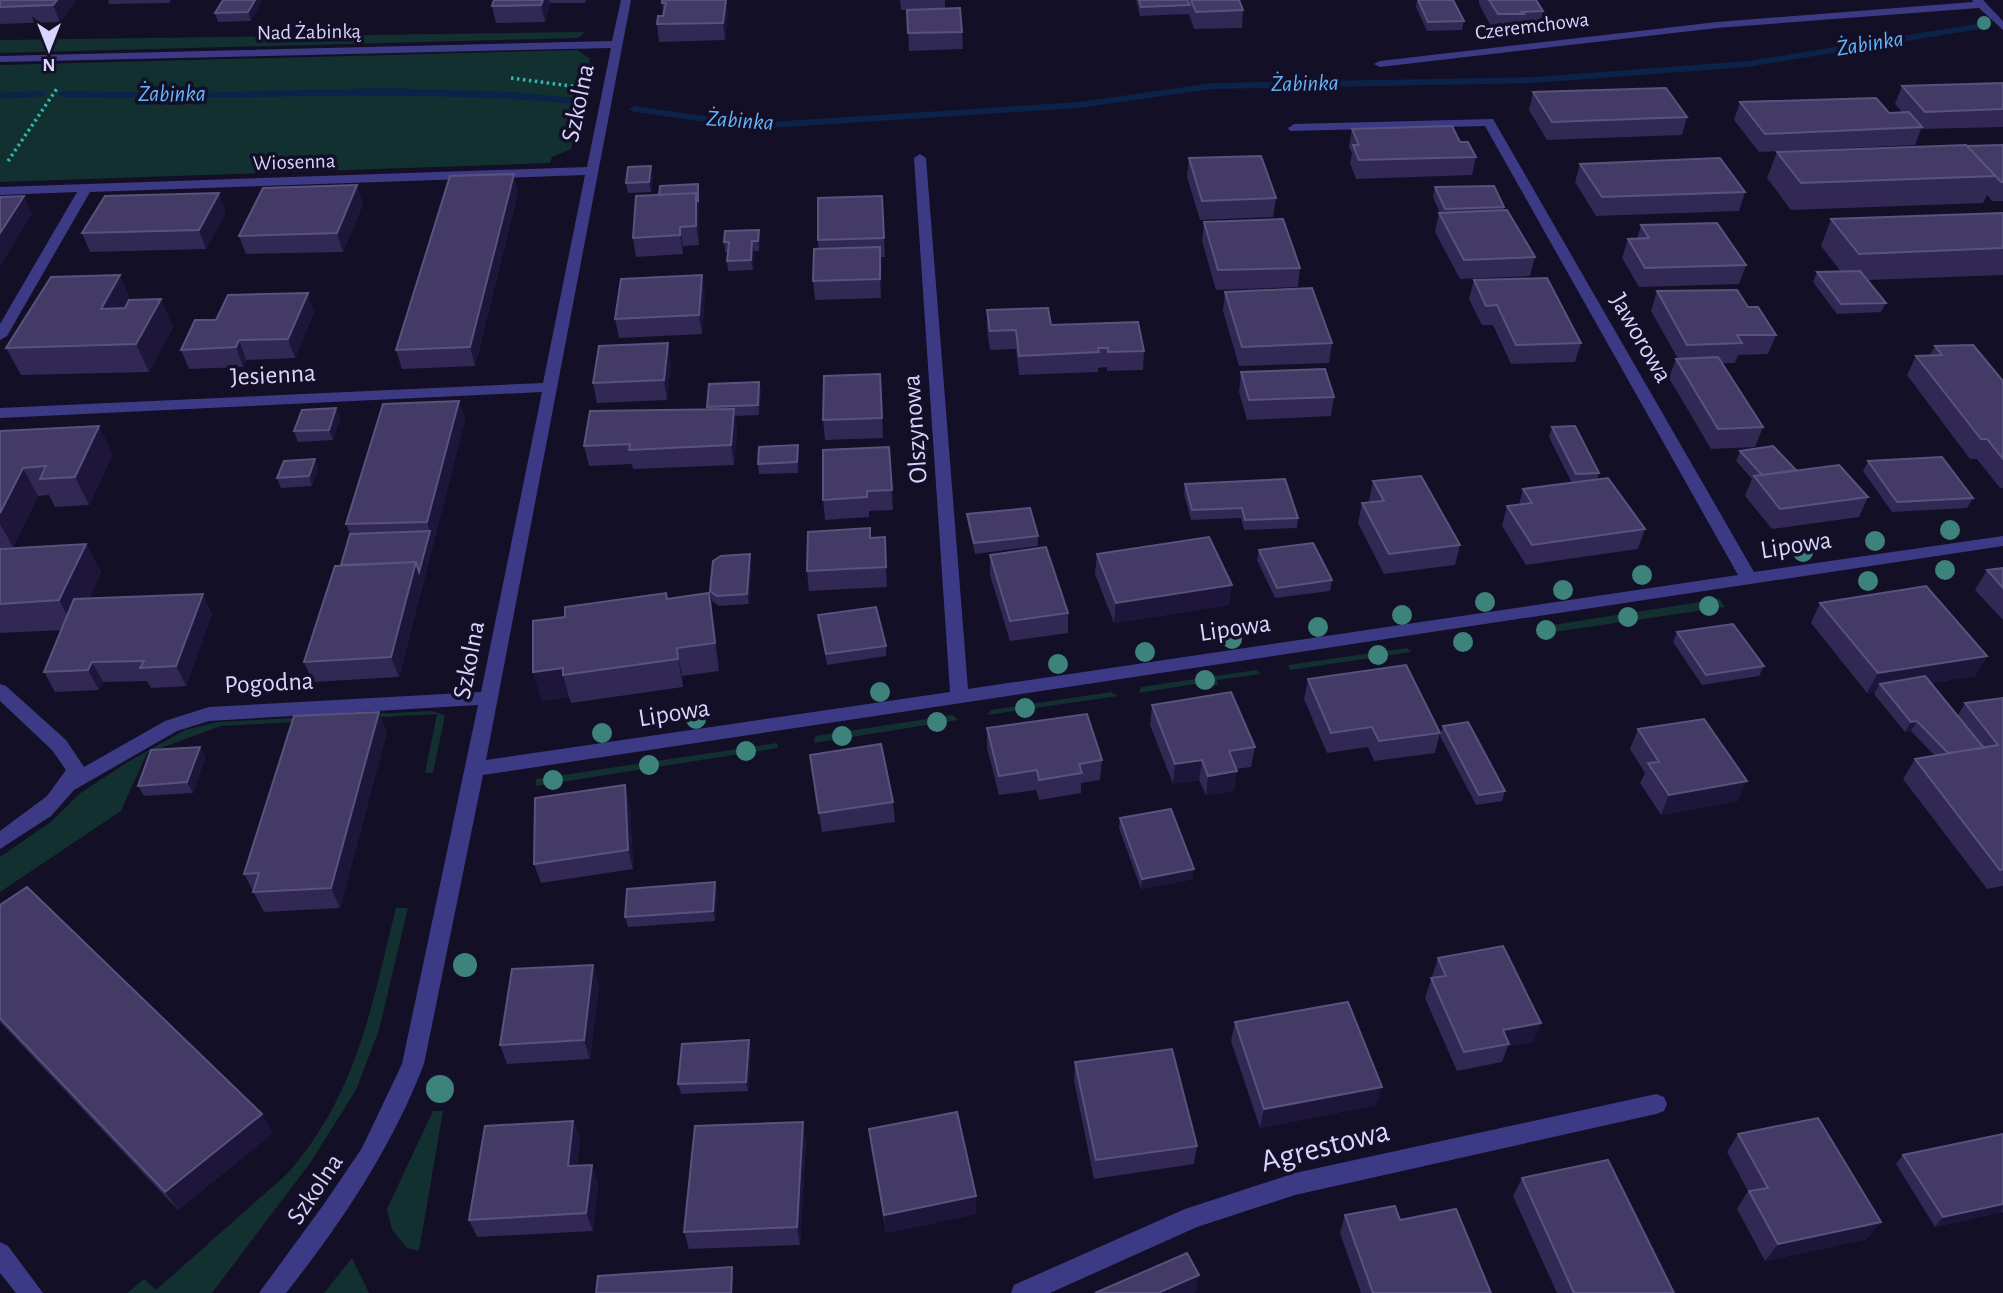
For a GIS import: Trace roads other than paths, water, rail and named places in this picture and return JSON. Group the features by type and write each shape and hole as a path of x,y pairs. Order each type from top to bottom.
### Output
{"street":[{"name":"Szkolna","path":"271,1293 355,1178 401,1098 427,1007 590,171 626,0"},
{"path":"1980,3 2003,27"},
{"name":"Czeremchowa","path":"1380,64 1717,25 1980,3"},
{"name":"Nad Żabinką","path":"0,59 618,44"},
{"name":"Jaworowa","path":"1294,128 1489,122 1749,579"},
{"name":"Olszynowa","path":"920,158 958,695"},
{"name":"Wiosenna","path":"0,191 590,171"},
{"path":"0,336 86,188"},
{"name":"Jesienna","path":"0,413 549,387"},
{"name":"Lipowa","path":"475,769 2003,541"},
{"path":"0,691 71,758 76,769 71,784"},
{"name":"Pogodna","path":"0,841 55,800 71,784 160,732 209,713 488,698"},
{"name":"Agrestowa","path":"1023,1293 1193,1217 1295,1184 1656,1104"},
{"path":"0,1254 31,1293"}],"waterway":[{"name":"Żabinka","path":"634,109 754,126 1079,105 1212,86 1534,80 1748,64 1976,27"},
{"name":"Żabinka","path":"63,94 191,96 384,91 511,95 575,101"},
{"name":"Żabinka","path":"0,96 41,94"}]}
